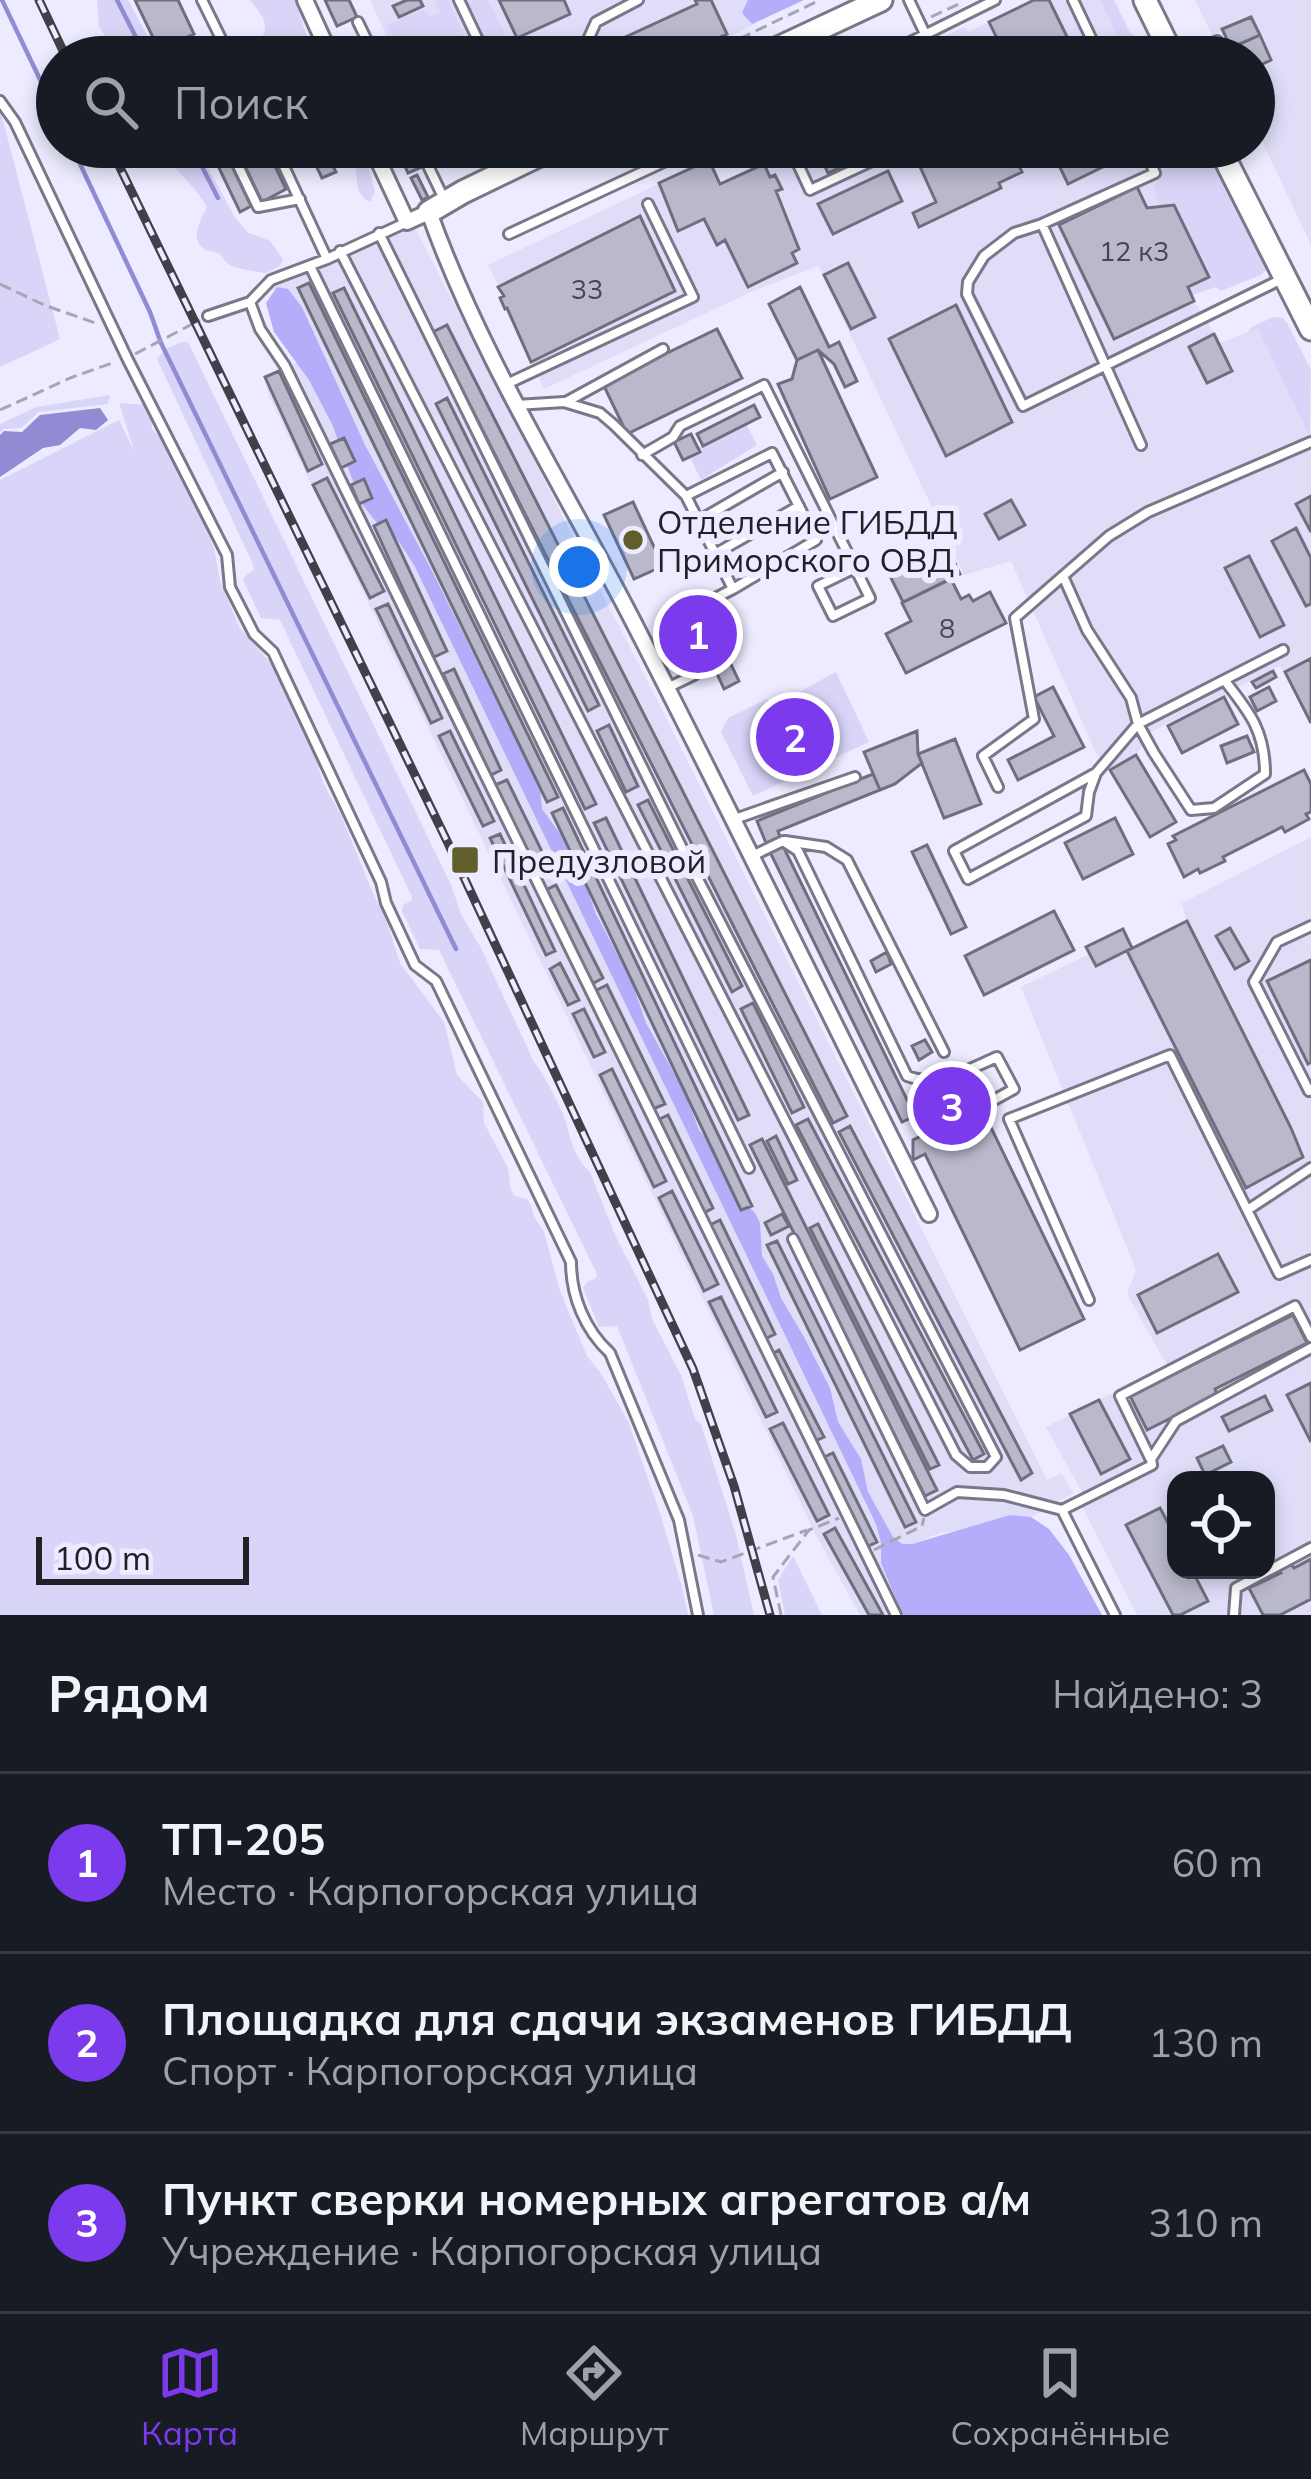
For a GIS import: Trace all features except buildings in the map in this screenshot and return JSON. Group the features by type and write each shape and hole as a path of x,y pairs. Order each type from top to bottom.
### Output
{"street":[{"path":"304,0 321,36"},
{"path":"804,36 881,0"},
{"path":"1148,1 1164,36"},
{"path":"383,168 407,222 515,168"},
{"path":"1230,168 1311,329"},
{"path":"438,207 443,251 516,405 667,688 928,1214"}],"lane":[{"path":"202,0 220,36"},
{"path":"459,0 476,36"},
{"path":"589,36 596,22 638,0"},
{"path":"909,0 925,34"},
{"path":"921,36 995,0"},
{"path":"1073,0 1090,36"},
{"path":"358,22 365,36"},
{"path":"0,101 36,166"},
{"path":"37,168 227,555 230,587 254,634 273,652 415,965 436,981 571,1262 571,1286 594,1338 610,1353 679,1520 698,1615"},
{"path":"239,168 258,208 300,199"},
{"path":"285,168 327,259"},
{"path":"426,168 438,207"},
{"path":"509,235 651,168"},
{"path":"800,168 810,190 857,168"},
{"path":"1153,168 1155,173 1014,233 984,256 968,282 968,294 1023,406 1285,277"},
{"path":"506,384 693,297 648,203"},
{"path":"208,316 250,302 272,280 407,222"},
{"path":"1042,224 1141,445"},
{"path":"340,251 956,1456 970,1467 987,1467 996,1456 684,852 379,233"},
{"path":"310,266 749,1168"},
{"path":"250,302 260,329 286,366 896,1615"},
{"path":"565,402 663,349"},
{"path":"641,455 673,437 680,426 764,386 855,568 870,598 832,616 818,586 855,568"},
{"path":"516,405 565,402 600,413 686,496 733,590"},
{"path":"998,787 983,756 1034,718 1015,618 1109,536 1148,512 1311,442"},
{"path":"667,688 694,675 668,622 816,540 772,453 686,496"},
{"path":"698,521 783,472"},
{"path":"715,554 800,506"},
{"path":"1064,576 1087,630 1131,698 1138,724 1191,810 1214,808 1265,774 1262,736 1225,681"},
{"path":"1096,773 954,851 968,880 1086,817 1096,773 1138,724 1283,650"},
{"path":"732,820 855,777"},
{"path":"750,856 783,841 826,847 847,860 944,1052"},
{"path":"783,841 798,851 908,1076 924,1082 957,1075 997,1057 1013,1089 981,1107"},
{"path":"1311,926 1277,942 1254,982 1311,1090"},
{"path":"1089,1300 1009,1119 1170,1055 1279,1274 1311,1260"},
{"path":"897,1150 913,1140"},
{"path":"1249,1209 1311,1168"},
{"path":"793,1239 925,1510 957,1492 1004,1495 1062,1510 1152,1465 1120,1396 1295,1306 1311,1337"},
{"path":"1150,1459 1176,1421 1311,1348"},
{"path":"1062,1510 1115,1615"},
{"path":"1234,1615 1237,1588 1311,1548"}],"path":[{"path":"745,36 820,0"},
{"path":"920,22 968,0"},
{"path":"0,284 114,330"},
{"path":"0,410 128,358 208,316"},
{"path":"866,1554 922,1526 925,1510"},
{"path":"686,1552 721,1562 847,1516"},
{"path":"781,1615 773,1577 809,1530"}],"shaded area":[{"path":"97,0 128,0 148,36 105,36 99,27"},
{"path":"250,0 295,0 307,36 262,36 262,16"},
{"path":"370,0 799,0 731,36 386,36"},
{"path":"435,0 448,0 464,36 392,36 387,24 424,10 431,16 440,13"},
{"path":"465,0 488,0 506,36 483,36"},
{"path":"748,0 804,0 752,24 742,13"},
{"path":"1034,0 1100,0 1117,36 946,36 965,27 968,32"},
{"path":"1100,0 1114,0 1135,36 1117,36"},
{"path":"1195,0 1311,0 1311,245 1275,168 1275,36 1260,36 1252,17 1212,35"},
{"path":"0,109 60,339 0,367"},
{"path":"176,168 208,168 234,216 247,232 270,241 283,259 280,266 267,273 237,268 201,246 198,229 207,207"},
{"path":"369,168 375,192 370,202 360,192 356,169"},
{"path":"692,168 713,168 720,184 754,168 1181,168 1190,186 1209,277 1188,287 1194,301 1220,343 1258,328 1311,438 1311,723 1280,666 1151,732 1136,755 1110,770 1096,753 1011,561 964,575 818,266 753,291 544,389 488,265"},
{"path":"1163,168 1218,168 1267,269 1221,291 1216,287 1192,295 1188,287 1209,276 1175,206 1161,211 1154,189"},
{"path":"414,226 1047,1480 1061,1473 1074,1493 1031,1517 1010,1515 902,1544 918,1615 860,1615 817,1537 268,394 265,377 308,357 267,278 336,247 341,261"},
{"path":"277,287 288,289 302,307 365,445 540,787 542,809 580,867 595,912 699,1130 760,1223 762,1256 830,1388 838,1422 861,1459 868,1492 893,1537 912,1544 1010,1515 1031,1517 1049,1529 1069,1555 1102,1615 904,1615 900,1609 881,1563 876,1524 414,565 397,539 361,503 332,424 309,380 274,332 266,303"},
{"path":"1273,317 1287,323 1311,370 1310,437 1258,329 1248,332"},
{"path":"188,342 462,916 561,1109 577,1154 590,1172 648,1300 652,1319 701,1424 736,1535 754,1615 714,1615 693,1516 617,1326 599,1327 583,1288 597,1274 439,950 420,949 402,911 412,897 280,620 261,618 243,580 254,570 253,564 157,359 165,349"},
{"path":"110,395 108,404 39,412 21,428 0,432 0,424 36,407"},
{"path":"119,403 145,405 152,429 171,450 214,548 220,581 239,627 274,667 384,913 400,963 444,1022 457,1075 483,1102 484,1123 508,1168 511,1190 531,1205 587,1356 628,1421 688,1615 0,1615 0,480 119,420 135,453"},
{"path":"100,408 108,420 96,430 80,428 60,445 43,448 0,477 0,435 4,431 22,432 40,415"},
{"path":"746,424 757,445 701,480 690,457 700,452 698,447"},
{"path":"836,672 869,742 753,796 721,732 728,718 767,699 773,706"},
{"path":"1311,837 1311,1615 1137,1615 1082,1506 1087,1501 1046,1427 1167,1365 1127,1294 1136,1270 1021,987 1089,954 1097,966 1186,921 1182,903"},
{"path":"793,1556 822,1615 785,1615 778,1580"}],"waterway":[{"path":"2,0 36,71"},
{"path":"117,0 135,36"},
{"path":"82,168 161,343 456,949"},
{"path":"203,168 218,198"}],"railway":[{"path":"39,0 56,36"},
{"path":"120,168 447,841 693,1369 734,1486 770,1615"}],"place":[{"name":"Отделение ГИБДД Приморского ОВД","path":"633,540"},
{"name":"ТП-205","path":"698,634"},
{"name":"Площадка для сдачи экзаменов ГИБДД","path":"795,737"},
{"name":"Предузловой","path":"465,860"},
{"name":"Пункт сверки номерных агрегатов а/м","path":"952,1106"}]}
